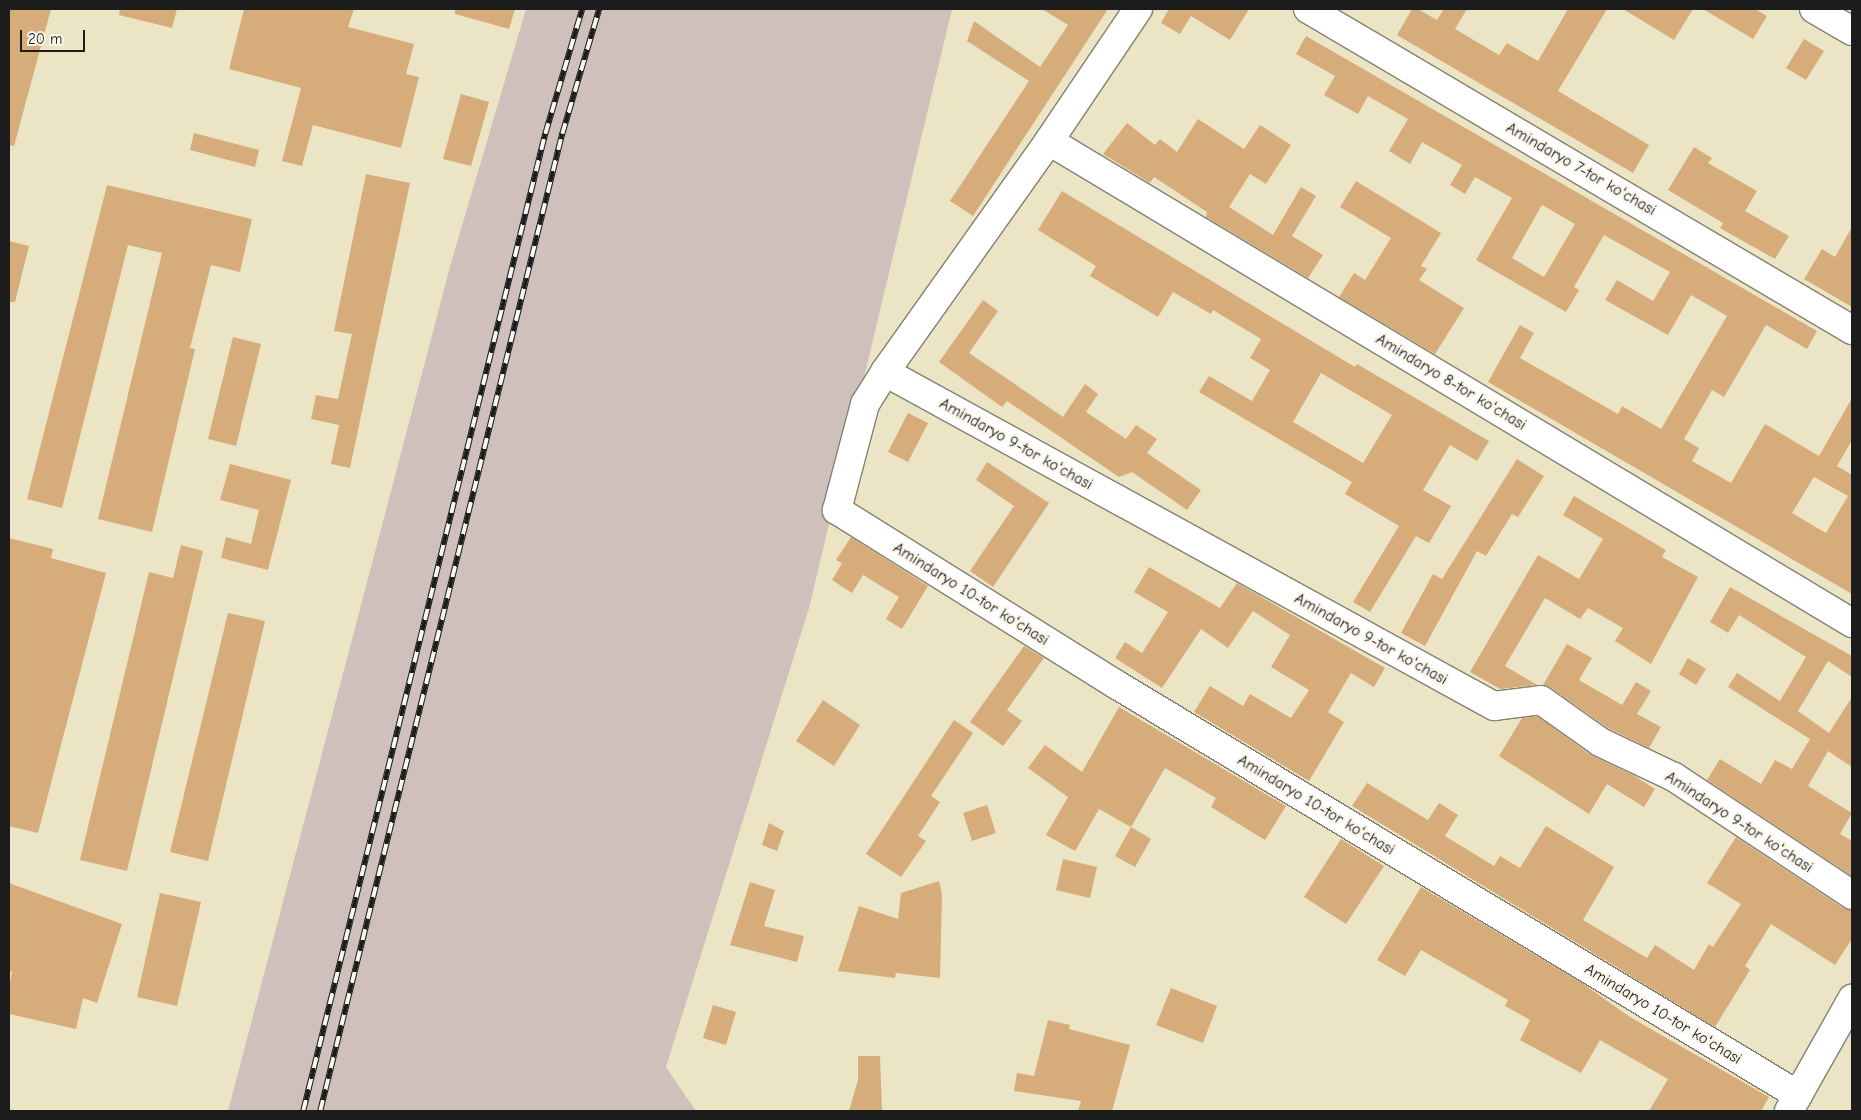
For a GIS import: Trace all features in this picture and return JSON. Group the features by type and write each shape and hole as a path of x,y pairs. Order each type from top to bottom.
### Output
{"street":[{"path":"885,372 1049,141 1138,9"},
{"name":"Amindaryo 7-tor koʻchasi","path":"1308,9 1852,330"},
{"path":"1814,9 1852,31"},
{"name":"Amindaryo 8-tor koʻchasi","path":"1049,141 1852,623"},
{"name":"Amindaryo 10-tor koʻchasi","path":"885,372 865,404 837,510 1793,1103"},
{"name":"Amindaryo 9-tor koʻchasi","path":"885,372 1494,706 1541,700 1600,742 1674,777 1852,895"},
{"path":"1793,1103 1852,999"}],"shaded area":[{"path":"526,9 952,9 809,608 666,1067 696,1111 228,1111 451,263"}],"building":[{"path":"9,9 51,9 14,146 9,145"},
{"path":"120,9 177,9 172,28 119,15"},
{"path":"244,9 354,9 348,27 414,44 406,74 419,77 401,148 313,125 302,166 282,161 301,88 229,69"},
{"path":"455,9 515,9 509,29 455,14"},
{"path":"1042,9 1108,9 973,216 950,201 1029,81 967,41 974,21 1040,67 1068,25"},
{"path":"1169,9 1249,9 1230,40 1191,16 1180,34 1161,23"},
{"path":"1412,9 1418,9 1437,20 1444,9 1467,9 1455,29 1499,55 1507,43 1538,61 1568,9 1607,9 1558,91 1649,145 1633,173 1397,35"},
{"path":"1623,9 1693,9 1674,40"},
{"path":"1703,9 1755,9 1767,16 1753,39"},
{"path":"1306,36 1817,331 1807,349 1766,325 1724,397 1712,390 1684,439 1699,448 1692,461 1731,483 1765,424 1819,456 1852,398 1852,440 1837,466 1852,475 1852,594 1488,382 1520,325 1534,333 1520,358 1618,414 1622,406 1661,429 1727,316 1691,295 1668,335 1605,300 1617,280 1653,301 1670,272 1604,235 1574,287 1579,290 1566,312 1476,260 1512,198 1475,177 1465,194 1450,185 1462,165 1422,142 1410,164 1389,151 1408,119 1368,96 1358,114 1324,95 1335,76 1296,54","holes":["1542,205 1575,224 1544,277 1512,258","1814,477 1848,496 1826,533 1792,513"]},
{"path":"1804,39 1824,51 1806,80 1786,68"},
{"path":"461,94 489,102 471,166 443,159"},
{"path":"1198,119 1244,149 1260,125 1291,145 1266,184 1250,174 1229,207 1273,235 1301,187 1316,196 1292,236 1323,255 1308,278 1206,217 1207,212 1154,177 1150,183 1103,154 1127,123 1155,145 1160,139 1177,152"},
{"path":"194,133 259,150 255,167 190,150"},
{"path":"1694,147 1712,158 1708,163 1757,191 1745,211 1789,236 1775,259 1720,228 1723,223 1668,190"},
{"path":"366,174 410,183 350,468 331,464 339,425 311,419 316,395 338,399 352,334 334,331"},
{"path":"1356,181 1441,233 1421,266 1427,269 1419,280 1464,308 1435,354 1339,297 1354,273 1365,280 1391,238 1340,207"},
{"path":"107,185 252,219 240,272 211,265 190,348 195,349 152,532 98,519 162,253 128,245 62,508 27,499"},
{"path":"1062,191 1355,367 1357,364 1489,441 1477,461 1450,445 1423,490 1451,506 1429,543 1416,536 1370,612 1353,602 1399,526 1345,494 1352,482 1199,392 1209,376 1252,401 1270,370 1250,358 1261,339 1213,310 1211,314 1173,292 1158,317 1090,276 1096,266 1038,230","holes":["1321,373 1392,415 1363,463 1293,422"]},
{"path":"1852,227 1852,307 1804,279 1822,249 1835,257"},
{"path":"9,241 29,246 15,302 9,302"},
{"path":"983,300 998,311 969,353 1063,417 1085,384 1098,394 1086,412 1126,439 1136,425 1157,439 1147,453 1201,490 1187,510 1132,472 1119,477 1007,401 1002,407 939,362"},
{"path":"233,337 261,344 236,446 208,439"},
{"path":"908,413 928,423 908,462 888,452"},
{"path":"1517,459 1544,476 1518,517 1512,514 1486,556 1477,551 1425,646 1401,633 1433,574 1442,579"},
{"path":"987,462 1049,503 993,587 970,571 1014,506 976,480"},
{"path":"230,464 291,480 268,570 221,558 226,537 251,544 259,510 220,500"},
{"path":"1574,496 1666,550 1662,557 1698,577 1651,664 1615,641 1623,628 1588,608 1580,619 1545,598 1505,666 1537,685 1500,689 1470,672 1538,555 1579,579 1603,539 1563,515"},
{"path":"851,537 928,586 902,629 886,619 899,597 863,575 852,593 832,580 842,563 836,560"},
{"path":"9,538 53,549 51,558 106,573 38,833 9,826"},
{"path":"181,545 203,551 127,871 80,860 149,572 173,578"},
{"path":"1149,567 1220,608 1237,583 1385,668 1374,687 1351,673 1328,712 1344,722 1309,781 1194,712 1210,686 1243,706 1250,694 1291,718 1309,690 1271,667 1290,635 1253,611 1228,648 1201,629 1162,688 1115,658 1125,642 1142,653 1168,612 1134,592"},
{"path":"1730,587 1852,656 1852,677 1828,661 1798,711 1829,733 1852,697 1852,767 1828,751 1808,786 1852,813 1840,834 1852,841 1852,876 1707,780 1720,759 1761,784 1775,760 1792,769 1810,739 1728,687 1737,673 1780,701 1806,657 1739,615 1728,633 1710,622"},
{"path":"228,613 265,621 208,861 170,852"},
{"path":"1567,644 1592,658 1579,680 1622,705 1636,682 1651,691 1637,714 1661,727 1649,748 1608,728 1550,687 1543,685"},
{"path":"1024,646 1044,658 1007,710 1022,721 1003,746 970,722"},
{"path":"1688,658 1706,669 1696,685 1679,674"},
{"path":"823,700 860,725 834,766 796,741"},
{"path":"1119,707 1286,806 1265,840 1211,807 1216,798 1165,768 1131,827 1099,809 1075,851 1046,835 1068,797 1028,768 1045,745 1082,772"},
{"path":"1537,716 1591,755 1633,775 1655,789 1644,807 1607,784 1589,814 1499,756 1522,718"},
{"path":"954,720 973,733 931,796 940,802 918,836 926,841 901,877 866,854"},
{"path":"1367,783 1428,820 1439,803 1458,815 1445,836 1494,866 1500,856 1520,868 1546,826 1614,867 1583,920 1647,958 1655,945 1694,970 1709,944 1713,947 1741,904 1707,883 1736,837 1843,908 1852,910 1852,939 1835,965 1771,924 1745,966 1750,970 1715,1027 1352,806"},
{"path":"987,805 996,833 972,841 963,813"},
{"path":"769,823 784,831 777,851 762,845"},
{"path":"1131,827 1151,839 1135,867 1115,856"},
{"path":"1341,839 1384,866 1346,924 1304,897"},
{"path":"1063,859 1097,867 1090,898 1056,890"},
{"path":"939,881 942,894 940,978 896,973 895,978 838,971 859,906 898,919 901,893"},
{"path":"750,882 775,890 764,926 804,936 797,962 730,945"},
{"path":"9,883 122,924 97,1003 83,998 76,1029 9,1014 9,987 12,972 9,971"},
{"path":"1421,887 1582,983 1630,1017 1769,1097 1761,1111 1649,1111 1668,1079 1600,1040 1581,1073 1520,1040 1530,1020 1505,1006 1508,1000 1421,950 1405,976 1377,960"},
{"path":"160,893 201,902 177,1006 137,997"},
{"path":"1171,988 1217,1006 1203,1043 1156,1025"},
{"path":"713,1005 736,1012 726,1045 703,1038"},
{"path":"1048,1020 1070,1025 1069,1029 1130,1045 1112,1111 1078,1111 1081,1101 1014,1091 1017,1073 1034,1076"},
{"path":"858,1056 880,1056 882,1111 849,1111 858,1080"}],"railway":[{"path":"303,1111 545,134 582,9"},
{"path":"320,1111 562,134 599,9"}]}
